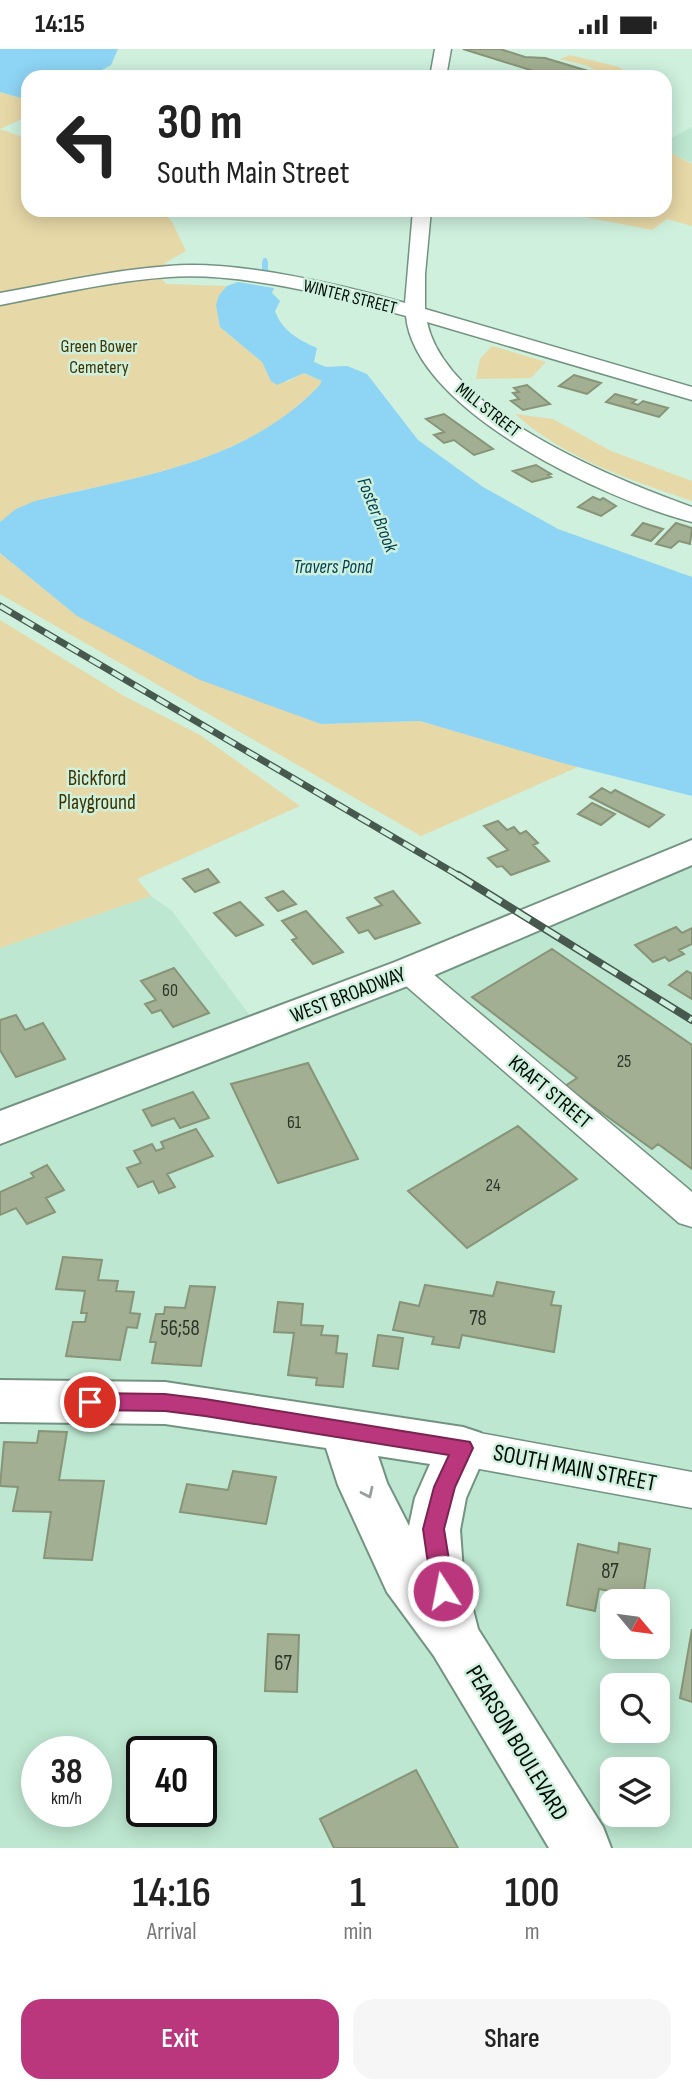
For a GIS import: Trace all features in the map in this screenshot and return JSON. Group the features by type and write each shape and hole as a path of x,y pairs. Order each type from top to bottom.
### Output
{"street":[{"path":"439,70 443,49"},
{"name":"MILL STREET","path":"422,217 415,314 421,341 441,372 499,423 598,478 692,515"},
{"name":"WINTER STREET","path":"0,299 101,280 171,271 247,275 373,300 692,394"},
{"name":"WEST BROADWAY","path":"0,1128 409,971 692,851"},
{"name":"KRAFT STREET","path":"409,971 692,1213"},
{"name":"SOUTH MAIN STREET","path":"0,1401 165,1403 498,1452 692,1490"},
{"name":"PEARSON BOULEVARD","path":"344,1429 363,1485 406,1575 453,1638 582,1848"},
{"name":"PEARSON BOULEVARD","path":"453,1638 436,1559 434,1529 445,1487 463,1448"}],"shaded area":[{"path":"692,127 692,163 672,153 672,138"},
{"path":"692,850 692,1848 0,1848 0,948 151,896 172,911 260,1029"}],"green space":[{"path":"570,55 624,70 595,70 560,59"},
{"path":"0,92 21,98 21,119 0,129"},
{"name":"Green Bower Cemetery","path":"0,129 21,136 21,217 168,217 186,251 165,263 162,270 166,284 227,286 219,295 220,327 262,362 270,379 287,382 303,373 322,381 296,407 273,424 222,451 168,470 39,501 0,522"},
{"path":"672,154 692,164 692,226 667,219 652,230 584,217 672,217"},
{"path":"492,346 546,362 531,378 476,379 480,359"},
{"path":"515,414 553,419 611,451 692,481 692,501 622,476 576,455 534,430"},
{"path":"0,553 77,616 321,724 420,721 578,767 421,836 0,594"},
{"name":"Bickford Playground","path":"0,620 124,696 200,735 300,806 137,879 151,896 0,948"}],"water":[{"path":"0,49 118,49 111,65 102,70 21,70 21,98 0,92"},
{"name":"Travers Pond","path":"238,282 274,288 272,293 280,301 275,311 278,318 292,334 317,348 314,362 326,367 347,366 367,374 418,440 483,487 558,529 692,577 692,796 566,764 420,721 321,724 200,680 77,616 0,553 0,522 16,509 35,501 148,475 221,451 256,434 288,413 318,387 322,381 304,373 277,385 271,381 262,362 220,327 216,305 219,295 227,286"}],"building":[{"path":"463,49 500,49 585,70 530,70"},
{"path":"574,375 601,383 587,394 559,386"},
{"path":"527,385 550,404 523,410 511,401 519,399 513,393 519,392 514,388"},
{"path":"615,394 636,400 632,403 638,405 643,401 668,408 659,417 606,402"},
{"path":"444,414 493,449 474,455 454,440 444,443 434,435 444,432 426,419"},
{"path":"536,465 551,474 548,475 551,477 532,482 513,471"},
{"path":"593,497 600,500 603,498 616,506 601,516 578,507"},
{"path":"643,523 663,529 651,541 632,535"},
{"path":"676,523 692,528 690,544 679,541 671,548 656,544"},
{"path":"602,788 611,793 615,790 664,815 649,827 590,797"},
{"path":"592,803 615,814 601,825 578,814"},
{"path":"498,821 507,830 514,827 520,834 526,831 538,843 533,845 549,861 511,875 502,866 497,867 488,858 508,850 484,826"},
{"path":"208,869 219,882 195,892 183,879"},
{"path":"283,891 296,904 278,911 266,898"},
{"path":"393,891 420,923 375,939 368,930 359,933 347,918 382,905 375,898"},
{"path":"240,902 263,925 236,936 214,913"},
{"path":"306,911 343,952 313,964 292,940 297,938 282,921"},
{"path":"676,927 682,933 692,928 692,944 679,950 684,954 669,961 665,957 653,962 635,945"},
{"path":"552,949 692,1045 692,1169 658,1144 652,1149 565,1086 577,1078 472,997"},
{"path":"174,968 209,1013 173,1027 161,1010 152,1013 145,1004 156,1000 141,981"},
{"path":"687,971 692,974 692,999 669,985"},
{"path":"16,1015 25,1030 43,1023 65,1059 16,1077 0,1050 0,1020"},
{"path":"308,1063 358,1159 278,1183 231,1084"},
{"path":"193,1092 209,1118 180,1128 174,1118 152,1126 143,1110"},
{"path":"518,1126 577,1179 467,1248 408,1191"},
{"path":"196,1129 213,1156 167,1174 175,1187 159,1193 153,1181 138,1187 127,1168 141,1163 134,1151 152,1144 156,1151 164,1148 161,1142"},
{"path":"47,1165 64,1190 46,1198 55,1212 27,1224 16,1208 0,1215 0,1192 34,1177 31,1173"},
{"path":"63,1257 102,1260 98,1280 118,1281 116,1291 134,1292 130,1313 140,1314 137,1328 127,1327 120,1360 66,1356 73,1322 85,1322 87,1313 81,1313 85,1291 56,1289"},
{"path":"497,1282 554,1292 551,1305 561,1306 554,1352 462,1335 459,1348 432,1344 434,1337 393,1330 400,1302 419,1306 425,1285 493,1296"},
{"path":"190,1286 215,1287 201,1366 152,1363 156,1342 150,1342 156,1314 164,1314 165,1307 185,1308"},
{"path":"278,1302 303,1304 301,1325 323,1326 321,1335 338,1336 336,1353 347,1354 343,1387 316,1385 317,1378 288,1375 294,1333 274,1332"},
{"path":"378,1335 403,1338 398,1369 373,1366"},
{"path":"39,1431 67,1432 59,1480 104,1481 92,1560 44,1558 51,1512 13,1511 18,1487 0,1486 4,1442 37,1443"},
{"path":"233,1471 276,1477 266,1524 180,1512 187,1484 228,1490"},
{"path":"619,1543 650,1549 644,1589 599,1589 595,1611 567,1605 578,1544 618,1553"},
{"path":"692,1629 692,1702 680,1698"},
{"path":"268,1634 299,1635 297,1692 265,1691"},
{"path":"416,1770 458,1848 334,1848 320,1819"}],"waterway":[{"name":"Foster Brook","path":"265,260 265,270"}],"railway":[{"path":"0,606 461,877"},
{"path":"458,875 692,1020"}],"route":[{"path":"90,1402 165,1403 463,1448 445,1487 434,1529 436,1559 443,1591"}]}
